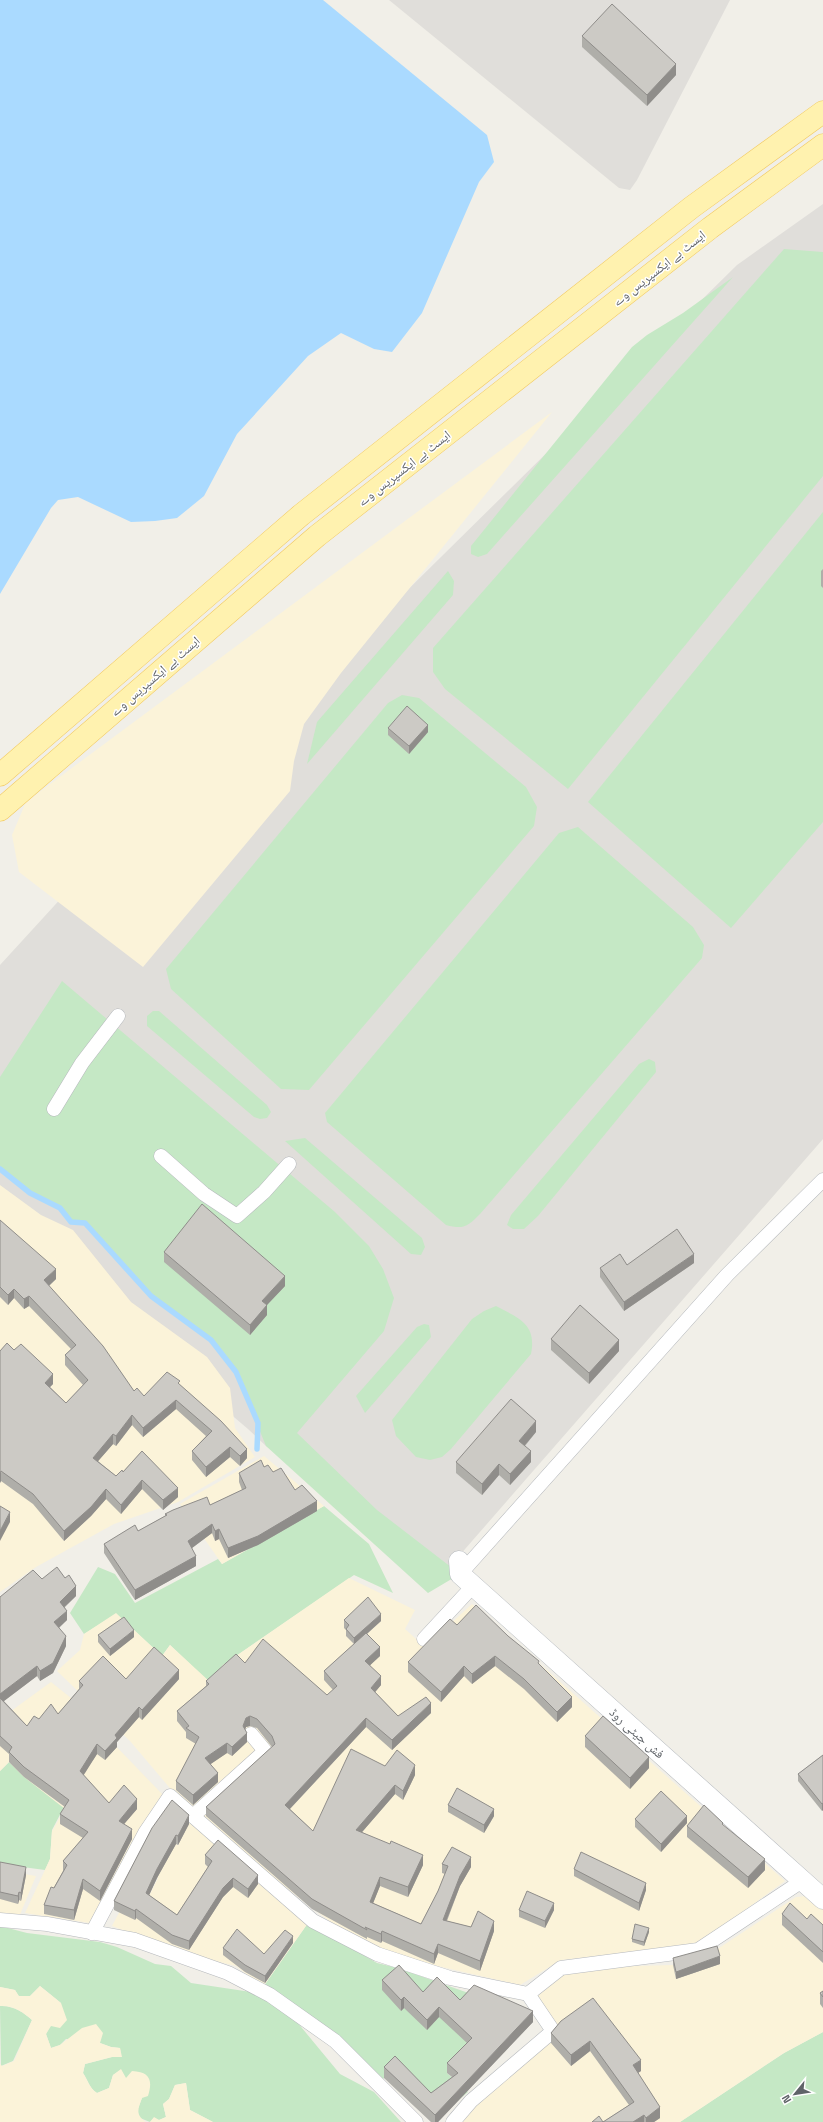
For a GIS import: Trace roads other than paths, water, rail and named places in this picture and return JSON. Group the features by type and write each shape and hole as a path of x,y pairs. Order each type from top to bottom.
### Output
{"main road":[{"name":"ایسٹ بے ایکسپریس وے","path":"0,775 301,515 692,207 823,112"},
{"name":"ایسٹ بے ایکسپریس وے","path":"0,810 317,536 710,228 823,145"}],"street":[{"path":"54,1109 82,1063 118,1016"},
{"path":"161,1156 204,1194 237,1216 264,1192 289,1164"},
{"path":"424,1639 464,1574 727,1275 823,1180"},
{"name":"فش جیٹی روڈ","path":"464,1574 823,1900"},
{"path":"193,1816 265,1751 251,1734"},
{"path":"92,1933 145,1833 170,1796 313,1921 320,1925 383,1956 450,1978 528,1994 553,2031 472,2101 453,2122"},
{"path":"528,1994 561,1968 698,1950 802,1881"},
{"path":"0,1920 47,1924 135,1940 228,1973 270,1994 336,2041 416,2122"}],"water":[{"path":"0,0 323,0 487,135 494,162 479,182 422,313 392,352 374,349 341,333 308,356 237,434 204,496 177,518 131,522 78,497 58,500 51,508 0,594"}],"waterway":[{"path":"0,1169 30,1193 60,1208 71,1222 85,1223 151,1296 211,1340 236,1372 258,1423 257,1449"}]}
